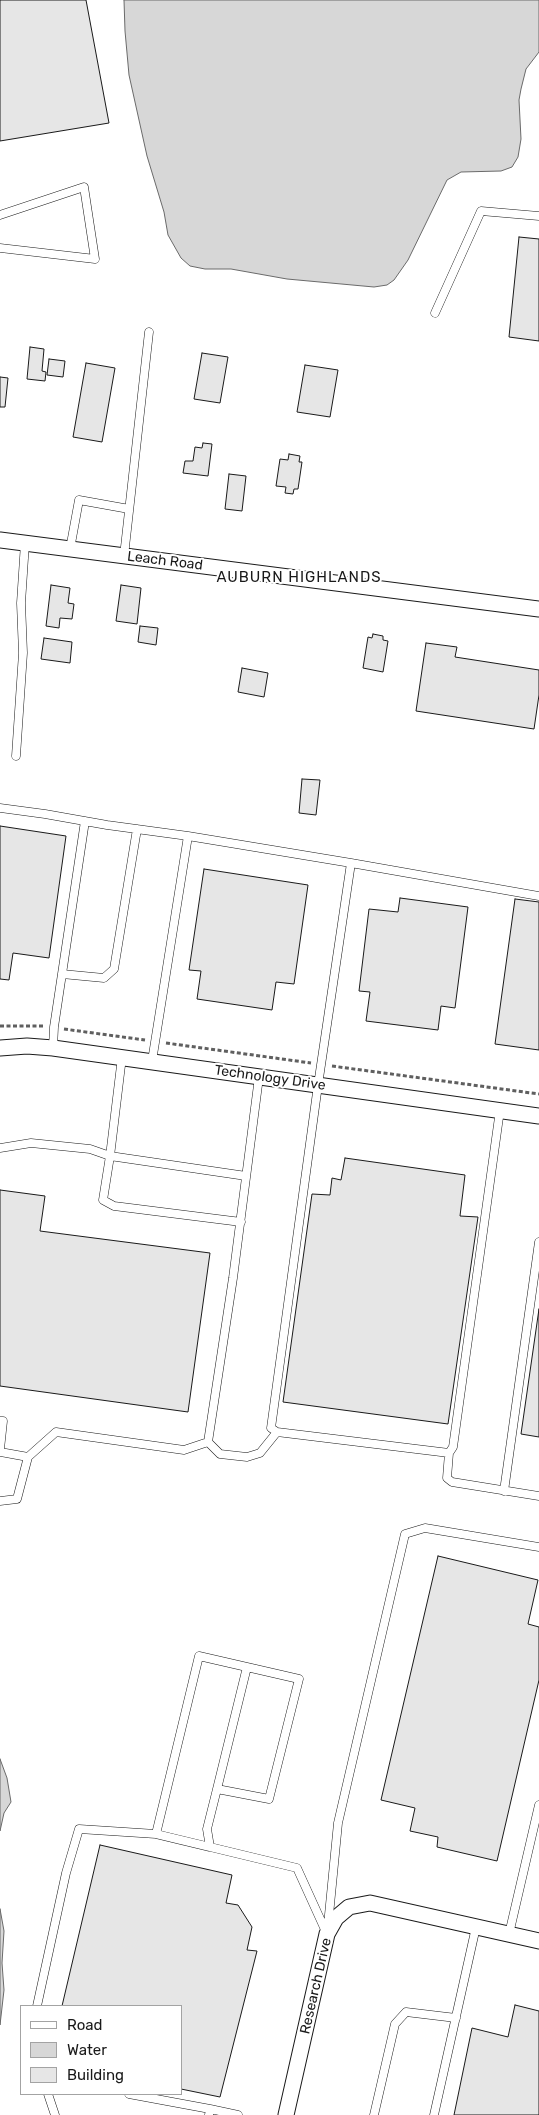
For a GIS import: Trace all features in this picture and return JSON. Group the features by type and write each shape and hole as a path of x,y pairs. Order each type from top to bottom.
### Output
{"street":[{"name":"Leach Road","path":"0,540 539,609"},
{"name":"Technology Drive","path":"0,1048 27,1046 53,1048 539,1116"},
{"name":"Research Drive","path":"286,2115 327,1934 336,1918 349,1907 370,1903 539,1941"}],"lane":[{"path":"0,215 84,187 95,259 0,248"},
{"path":"435,313 481,211 539,216"},
{"path":"124,556 149,332"},
{"path":"70,549 79,500 129,509"},
{"path":"16,756 23,653 21,603 25,544"},
{"path":"0,808 188,836 539,896"},
{"path":"53,1048 54,1028 85,821"},
{"path":"62,974 104,978 114,969 137,829"},
{"path":"152,1062 188,836"},
{"path":"351,863 318,1085 271,1428 277,1432 449,1453"},
{"path":"122,1058 103,1200 114,1206 241,1222"},
{"path":"208,1442 241,1222 260,1077"},
{"path":"500,1110 453,1447 449,1453 447,1478 452,1482 539,1496"},
{"path":"0,1148 31,1143 90,1149 110,1156 246,1176"},
{"path":"504,1491 539,1242"},
{"path":"0,1421 3,1421 0,1451 28,1456"},
{"path":"0,1501 17,1499 28,1456 56,1432 184,1450 208,1442"},
{"path":"208,1442 220,1454 247,1457 260,1453 277,1432"},
{"path":"327,1934 338,1824 405,1534 425,1528 539,1547"},
{"path":"156,1834 199,1656 299,1679 269,1798 216,1789"},
{"path":"210,1848 208,1829 246,1667"},
{"path":"510,1934 539,1805"},
{"path":"37,2005 66,1873 78,1829 156,1834 297,1868 327,1934"},
{"path":"434,2115 476,1927"},
{"path":"374,2115 395,2024 406,2012 456,2018"},
{"path":"48,2095 55,2115"},
{"path":"134,2095 210,2112 238,2115"}],"path":[{"path":"0,1026 35,1025 539,1094"}],"water":[{"path":"124,0 539,0 539,52 526,69 521,89 519,100 521,139 518,157 512,167 501,171 461,172 447,180 408,260 394,280 387,285 374,287 287,279 231,269 205,269 190,266 181,258 168,235 164,212 147,156 129,75"},
{"path":"0,1759 7,1778 11,1802 4,1813 0,1831"},
{"path":"0,1909 4,1931 2,1963 4,1990 0,2025"}],"building":[{"path":"0,0 86,0 109,123 0,141"},
{"path":"519,237 539,239 539,341 509,337"},
{"path":"30,347 44,349 42,371 46,372 45,381 27,379"},
{"path":"202,353 228,357 220,403 194,399"},
{"path":"49,359 65,361 63,377 47,375"},
{"path":"86,363 115,368 102,442 73,437"},
{"path":"305,365 338,370 330,417 297,412"},
{"path":"0,377 8,378 5,407 0,407"},
{"path":"203,443 212,444 208,476 183,473 185,461 193,461 195,447 202,448"},
{"path":"289,454 300,456 299,462 302,462 298,489 294,489 293,494 285,493 286,487 276,486 280,459 288,460"},
{"path":"229,474 246,476 242,511 225,509"},
{"path":"51,585 70,588 68,603 74,604 72,619 60,618 59,628 46,626"},
{"path":"121,585 141,588 137,624 116,621"},
{"path":"140,626 158,628 156,645 138,642"},
{"path":"373,634 383,636 383,640 388,641 383,672 363,668 368,637 372,638"},
{"path":"44,638 72,642 70,663 41,659"},
{"path":"426,643 457,647 455,657 539,670 539,695 534,729 416,711"},
{"path":"242,668 268,673 264,697 238,692"},
{"path":"302,779 320,780 316,815 299,813"},
{"path":"0,826 66,836 49,958 13,953 9,980 0,979"},
{"path":"204,869 308,885 294,984 276,982 272,1010 197,999 201,971 189,970"},
{"path":"400,898 468,907 455,1008 441,1006 438,1030 366,1021 370,992 359,991 369,909 398,912"},
{"path":"515,899 539,902 539,1050 495,1044"},
{"path":"345,1158 465,1175 460,1216 478,1217 448,1424 283,1402 312,1194 330,1195 332,1178 341,1180"},
{"path":"0,1190 45,1196 40,1231 210,1253 188,1412 0,1386"},
{"path":"539,1309 539,1437 521,1434"},
{"path":"438,1556 538,1580 528,1624 539,1627 539,1680 497,1861 437,1847 438,1837 410,1831 415,1808 381,1800"},
{"path":"100,1845 232,1875 226,1903 238,1905 252,1927 247,1950 257,1951 220,2097 182,2089 182,2005 62,2005"},
{"path":"515,2005 539,2011 539,2115 454,2115 472,2028 508,2037"}],"district":[{"name":"AUBURN HIGHLANDS","path":"299,578"}]}
